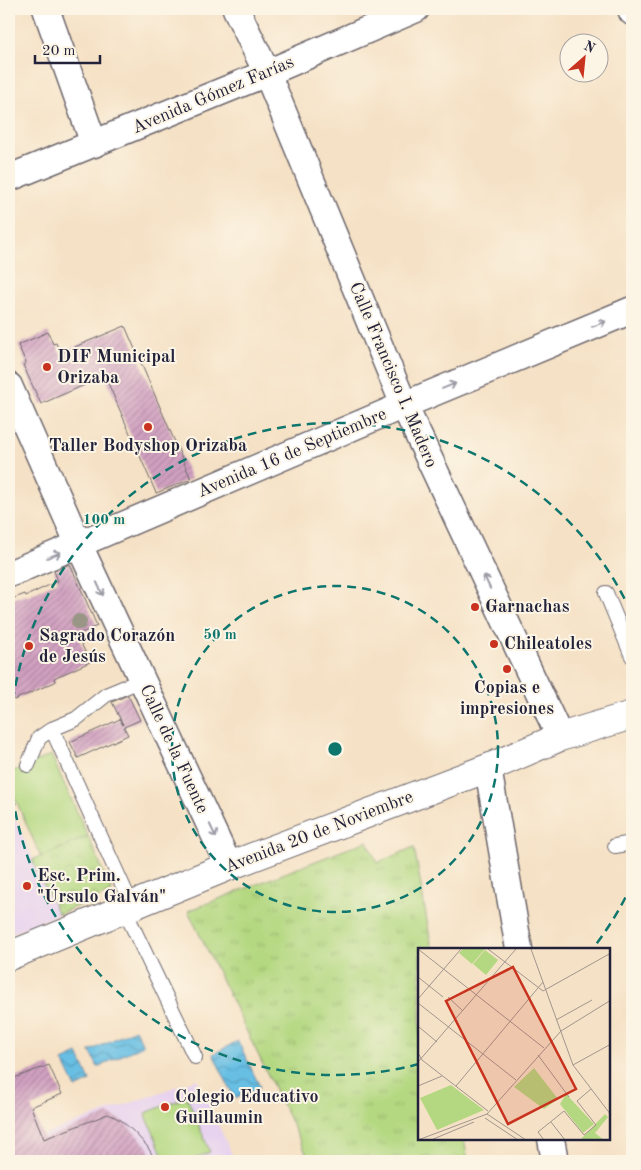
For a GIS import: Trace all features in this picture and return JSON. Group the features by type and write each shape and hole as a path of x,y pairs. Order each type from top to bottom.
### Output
{"street":[{"path":"46,9 94,144"},
{"name":"Calle Francisco I. Madero","path":"236,9 267,73 404,405 560,737"},
{"name":"Avenida Gómez Farías","path":"9,178 267,73 416,9"},
{"name":"Avenida 16 de Septiembre","path":"9,574 632,310"},
{"name":"Calle de la Fuente","path":"9,386 79,545 230,866"},
{"name":"Avenida 20 de Noviembre","path":"9,956 230,866 488,768 560,737 632,715"},
{"path":"488,768 519,948"},
{"path":"551,1140 554,1161"}],"lane":[{"path":"606,593 632,656"},
{"path":"28,765 39,738 52,729 76,718 106,695 142,680"},
{"path":"52,729 99,819 128,908 195,1057"},
{"path":"615,846 632,843"}],"shaded area":[{"name":"Esc. Prim. \"Úrsulo Galván\"","path":"9,806 58,914 9,935"},
{"name":"Colegio Educativo Guillaumin","path":"197,1079 235,1161 9,1161 9,1147"}],"green space":[{"path":"51,755 88,836 41,857 9,785 9,773"},
{"path":"88,836 112,892 58,914 32,860"},
{"path":"367,841 377,863 414,847 432,948 418,948 418,1140 464,1140 468,1161 310,1161 188,911"},
{"path":"187,1097 210,1152 188,1161 165,1161 145,1113"}],"water":[{"path":"135,1029 143,1045 98,1067 90,1051"},
{"path":"238,1041 260,1087 235,1099 213,1054"},
{"path":"78,1054 90,1081 76,1088 63,1061"}],"building":[{"name":"Taller Bodyshop Orizaba","path":"125,326 191,479 156,493 105,376 41,404 23,365 26,363 18,345 48,332 53,344 56,343 60,353"},
{"path":"70,564 97,626 77,635 90,662 54,678 55,682 14,700 9,688 9,600 25,594 26,596 58,581 54,571"},
{"path":"128,695 140,720 124,727 128,735 78,758 70,742 120,719 123,725 112,702"},
{"path":"49,1065 62,1094 31,1107 44,1139 108,1114 121,1120 135,1133 147,1146 156,1161 9,1161 9,1080"}],"place":[{"name":"DIF Municipal Orizaba","path":"47,367"},
{"name":"Taller Bodyshop Orizaba","path":"148,427"},
{"name":"Garnachas","path":"475,607"},
{"name":"Chileatoles","path":"494,644"},
{"name":"Sagrado Corazón de Jesús","path":"29,646"},
{"name":"Copias e impresiones","path":"507,669"},
{"name":"Esc. Prim. \"Úrsulo Galván\"","path":"27,886"},
{"name":"Colegio Educativo Guillaumin","path":"165,1107"}]}
